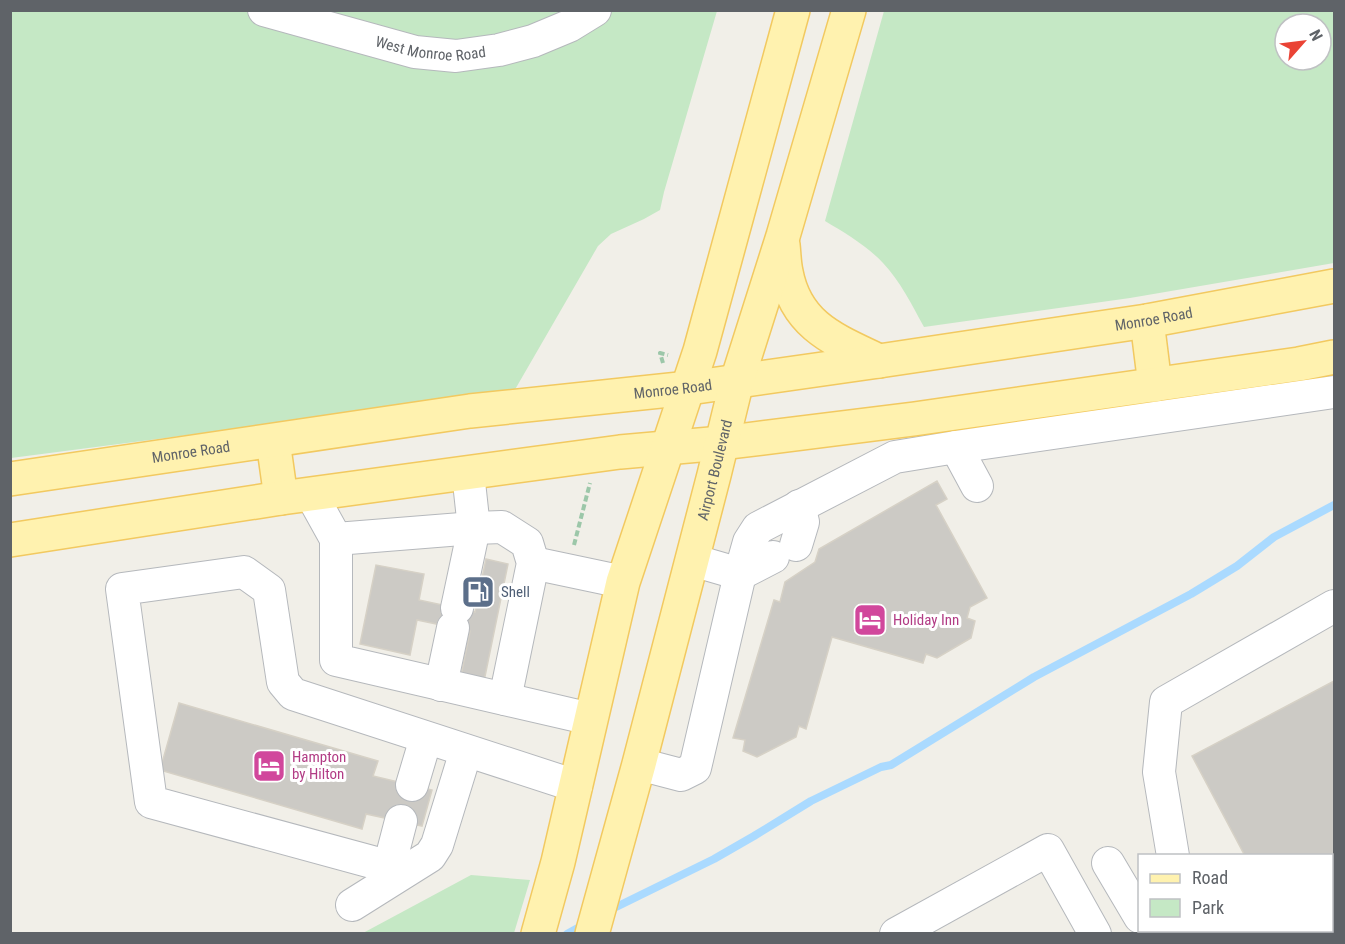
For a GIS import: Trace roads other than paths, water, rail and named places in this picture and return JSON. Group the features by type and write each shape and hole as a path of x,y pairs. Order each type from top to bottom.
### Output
{"main road":[{"path":"538,933 558,862 622,582 689,388 793,10"},
{"name":"Airport Boulevard","path":"592,933 639,764 737,381 783,236 849,10"},
{"path":"783,236 786,273 792,292 804,315 823,333 879,361"},
{"name":"Monroe Road","path":"10,479 470,411 689,388 879,361 1147,321 1335,286"},
{"path":"1147,321 1155,385"},
{"path":"10,540 296,496 620,452 722,443 914,419 1335,357"},
{"path":"273,441 296,496"}],"street":[{"name":"West Monroe Road","path":"264,10 415,52 456,56 499,50 533,41 569,26 595,10"},
{"path":"1155,385 1160,417"},
{"path":"639,764 681,775 695,768 740,574 750,542 758,528 798,506 895,457 1335,392"},
{"path":"914,419 918,453"},
{"path":"956,447 976,486"},
{"path":"441,685 474,528 468,473"},
{"path":"296,496 336,539 336,660 591,718"},
{"path":"692,560 740,574 784,551 803,522 798,506"},
{"path":"336,539 502,527 527,543 533,563 504,699"},
{"path":"533,563 622,582"},
{"path":"397,869 151,802 122,589 243,572 269,590 283,682 293,694 576,786"},
{"path":"1173,854 1159,772 1166,702 1335,606"},
{"path":"412,785 426,738"},
{"path":"352,905 397,869 430,856 437,845 466,751"},
{"path":"397,869 401,821"},
{"path":"896,933 1048,850 1095,933"},
{"path":"1108,863 1138,912"}],"waterway":[{"path":"608,911 714,859 811,801 881,767 891,765 1034,677 1191,594 1237,566 1274,537 1334,505"},
{"path":"567,934 585,924"}],"place":[{"name":"Shell","path":"478,592"},
{"name":"Holiday Inn","path":"870,620"},
{"name":"Hampton by Hilton","path":"269,766"}]}
